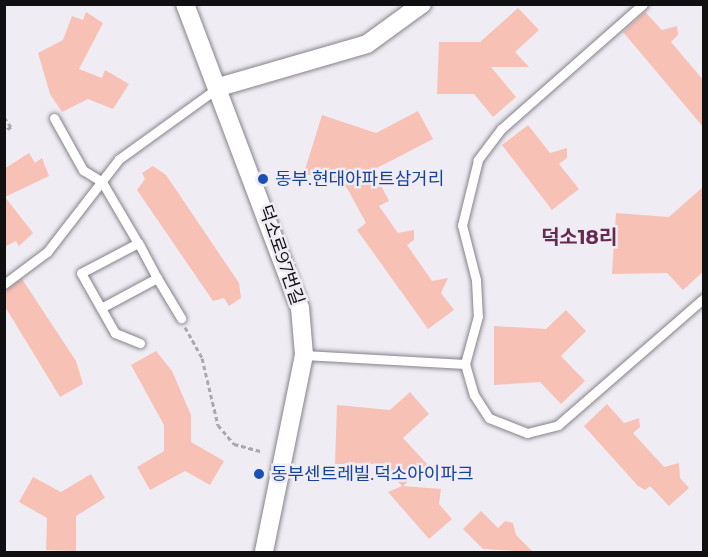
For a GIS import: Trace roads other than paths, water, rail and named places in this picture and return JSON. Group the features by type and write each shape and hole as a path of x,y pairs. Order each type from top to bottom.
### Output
{"street":[{"name":"덕소로97번길","path":"185,4 289,268 304,355 264,552"},
{"path":"219,87 368,44 422,4"}],"lane":[{"path":"643,4 501,129 478,160 462,225 478,316 465,364 474,395 489,418 527,433 558,425 704,298"},
{"path":"4,284 47,252 119,159 219,87"},
{"path":"54,118 83,170 102,182 181,318"},
{"path":"138,243 81,273 115,333 140,343"},
{"path":"101,308 157,278"},
{"path":"304,355 465,364"}],"place":[{"name":"동부.현대아파트삼거리","path":"263,179"},
{"name":"동부센트레빌.덕소아이파크","path":"259,474"}],"district":[{"name":"덕소18리","path":"579,237"}]}
